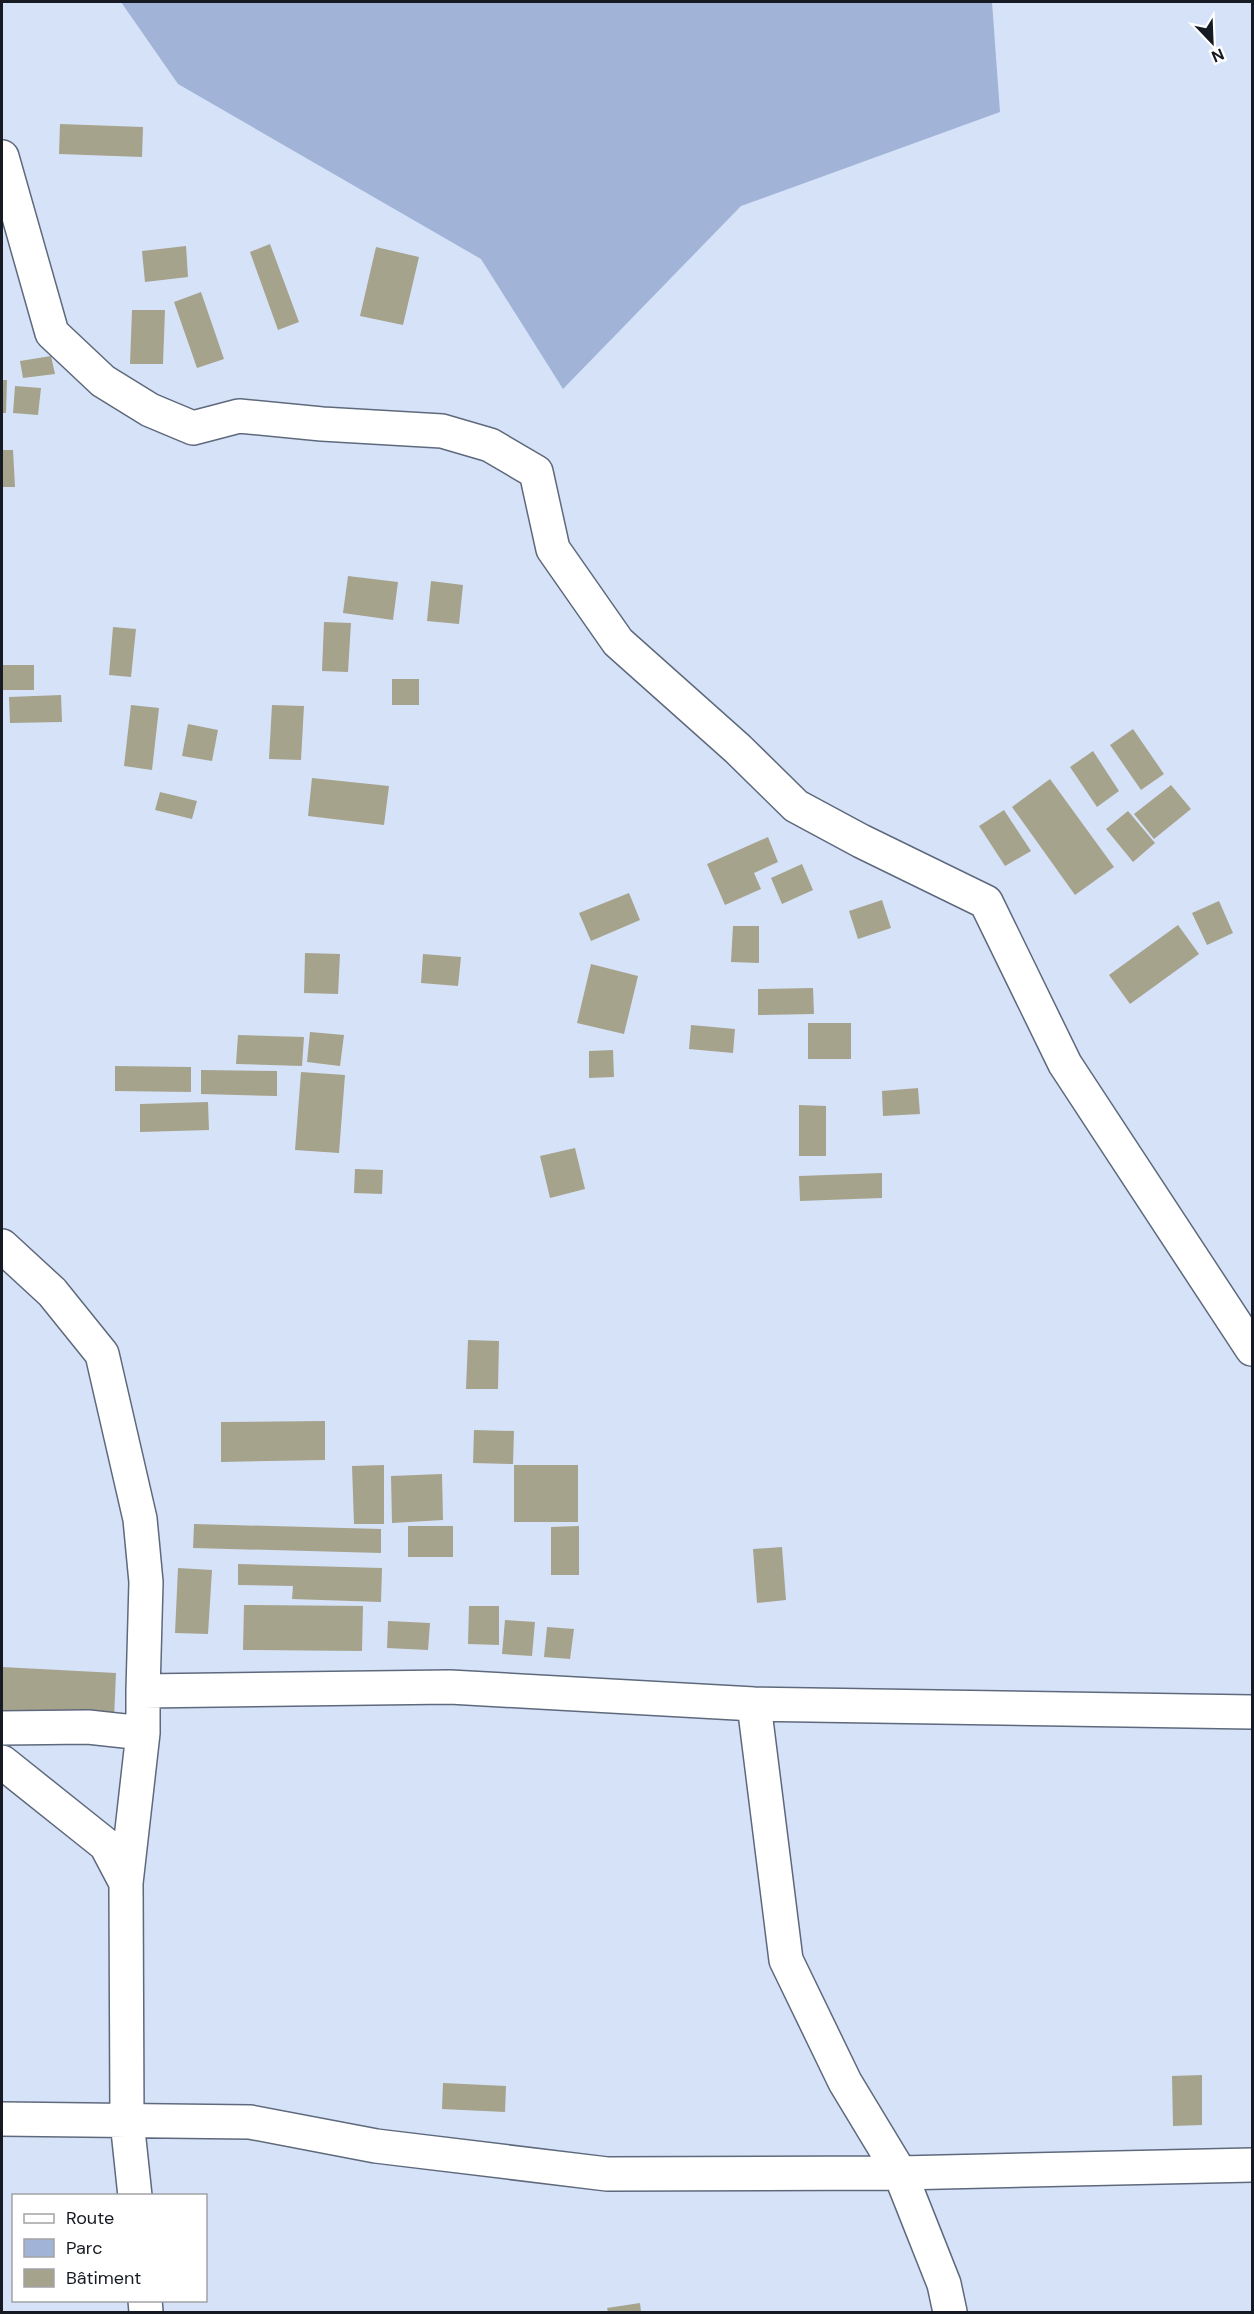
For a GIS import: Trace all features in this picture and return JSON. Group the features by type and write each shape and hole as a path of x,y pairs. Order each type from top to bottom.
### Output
{"street":[{"path":"2,157 52,333 103,381 150,410 193,429 239,416 322,424 442,431 490,445 536,472 553,549 618,642 738,749 796,806 861,841 986,902 1065,1064 1252,1349"},
{"path":"2,1246 52,1292 102,1354 140,1519 146,1582 143,1733 126,1883 127,2121 135,2194"},
{"path":"143,1691 450,1687 754,1704 1252,1712"},
{"path":"754,1704 786,1960 845,2082 900,2173 944,2284 950,2313"},
{"path":"2,1728 88,1726 143,1733"},
{"path":"2,1762 106,1845 126,1883"},
{"path":"2,2119 250,2122 376,2145 607,2174 900,2173 1252,2165"}],"green space":[{"path":"121,2 992,2 1000,112 741,206 563,389 481,259 178,84"}],"building":[{"path":"60,124 143,127 142,157 59,154"},
{"path":"270,244 299,322 278,330 250,252"},
{"path":"186,246 188,277 145,282 142,251"},
{"path":"376,247 419,257 403,325 360,316"},
{"path":"201,292 224,359 197,368 174,302"},
{"path":"132,310 165,310 163,364 130,364"},
{"path":"51,356 55,374 23,378 20,361"},
{"path":"2,380 7,380 6,413 2,413"},
{"path":"15,386 41,388 38,415 13,413"},
{"path":"2,450 13,450 15,487 2,487"},
{"path":"348,576 398,582 393,620 343,613"},
{"path":"431,581 463,585 459,624 427,621"},
{"path":"324,622 351,623 348,672 322,671"},
{"path":"113,627 136,629 131,677 109,675"},
{"path":"2,665 34,665 34,690 2,690"},
{"path":"392,679 419,679 419,705 392,705"},
{"path":"61,695 62,722 10,723 9,697"},
{"path":"131,705 159,708 152,770 124,766"},
{"path":"272,705 304,706 301,760 269,759"},
{"path":"188,724 218,730 212,761 182,756"},
{"path":"1133,729 1164,774 1141,790 1110,745"},
{"path":"1093,751 1119,791 1097,807 1070,767"},
{"path":"312,778 389,786 384,825 308,816"},
{"path":"1050,779 1114,867 1075,895 1012,807"},
{"path":"1171,785 1191,809 1154,839 1134,814"},
{"path":"160,792 197,801 192,819 155,810"},
{"path":"1004,810 1031,851 1005,866 979,826"},
{"path":"1128,811 1155,843 1133,862 1106,829"},
{"path":"768,837 778,862 754,873 761,889 725,905 707,864"},
{"path":"802,864 813,890 782,904 771,878"},
{"path":"629,893 640,920 591,941 579,913"},
{"path":"882,900 891,928 858,939 849,911"},
{"path":"1219,901 1233,933 1207,945 1192,913"},
{"path":"1178,925 1199,954 1130,1004 1109,975"},
{"path":"733,926 759,926 759,963 731,962"},
{"path":"305,953 340,954 338,994 304,993"},
{"path":"423,954 461,957 458,986 421,983"},
{"path":"591,964 638,976 624,1034 577,1023"},
{"path":"813,988 814,1014 758,1015 758,989"},
{"path":"808,1023 851,1023 851,1059 808,1059"},
{"path":"691,1025 735,1029 733,1053 689,1049"},
{"path":"310,1032 344,1035 340,1066 307,1062"},
{"path":"238,1035 304,1037 302,1066 236,1064"},
{"path":"613,1050 614,1077 589,1078 589,1051"},
{"path":"115,1066 191,1067 191,1092 115,1091"},
{"path":"201,1070 277,1071 277,1096 201,1094"},
{"path":"301,1072 345,1075 339,1153 295,1150"},
{"path":"918,1088 920,1114 883,1116 882,1091"},
{"path":"208,1102 209,1130 140,1132 140,1104"},
{"path":"799,1105 826,1106 826,1156 799,1156"},
{"path":"575,1148 585,1189 550,1198 540,1156"},
{"path":"355,1169 383,1170 382,1194 354,1193"},
{"path":"882,1173 882,1198 800,1201 799,1176"},
{"path":"468,1340 499,1341 498,1389 466,1389"},
{"path":"325,1421 325,1460 221,1462 221,1422"},
{"path":"474,1430 514,1431 513,1464 473,1463"},
{"path":"384,1465 384,1524 354,1524 352,1466"},
{"path":"514,1465 578,1465 578,1522 514,1522"},
{"path":"442,1474 443,1520 392,1523 391,1476"},
{"path":"194,1524 381,1529 381,1553 193,1548"},
{"path":"408,1526 453,1526 453,1557 408,1557"},
{"path":"579,1526 579,1575 551,1575 551,1527"},
{"path":"782,1547 786,1600 757,1603 753,1549"},
{"path":"238,1564 382,1568 381,1602 292,1599 293,1586 238,1585"},
{"path":"178,1568 212,1570 208,1634 175,1633"},
{"path":"244,1605 363,1606 362,1651 243,1650"},
{"path":"469,1606 499,1606 499,1645 468,1644"},
{"path":"505,1620 535,1622 532,1656 502,1654"},
{"path":"388,1621 430,1623 428,1650 387,1648"},
{"path":"547,1627 574,1629 570,1659 544,1657"},
{"path":"2,1667 116,1673 114,1719 2,1712"},
{"path":"1202,2075 1202,2125 1173,2126 1172,2076"},
{"path":"443,2083 506,2086 505,2112 442,2109"},
{"path":"640,2303 641,2312 608,2312 607,2308"}]}
